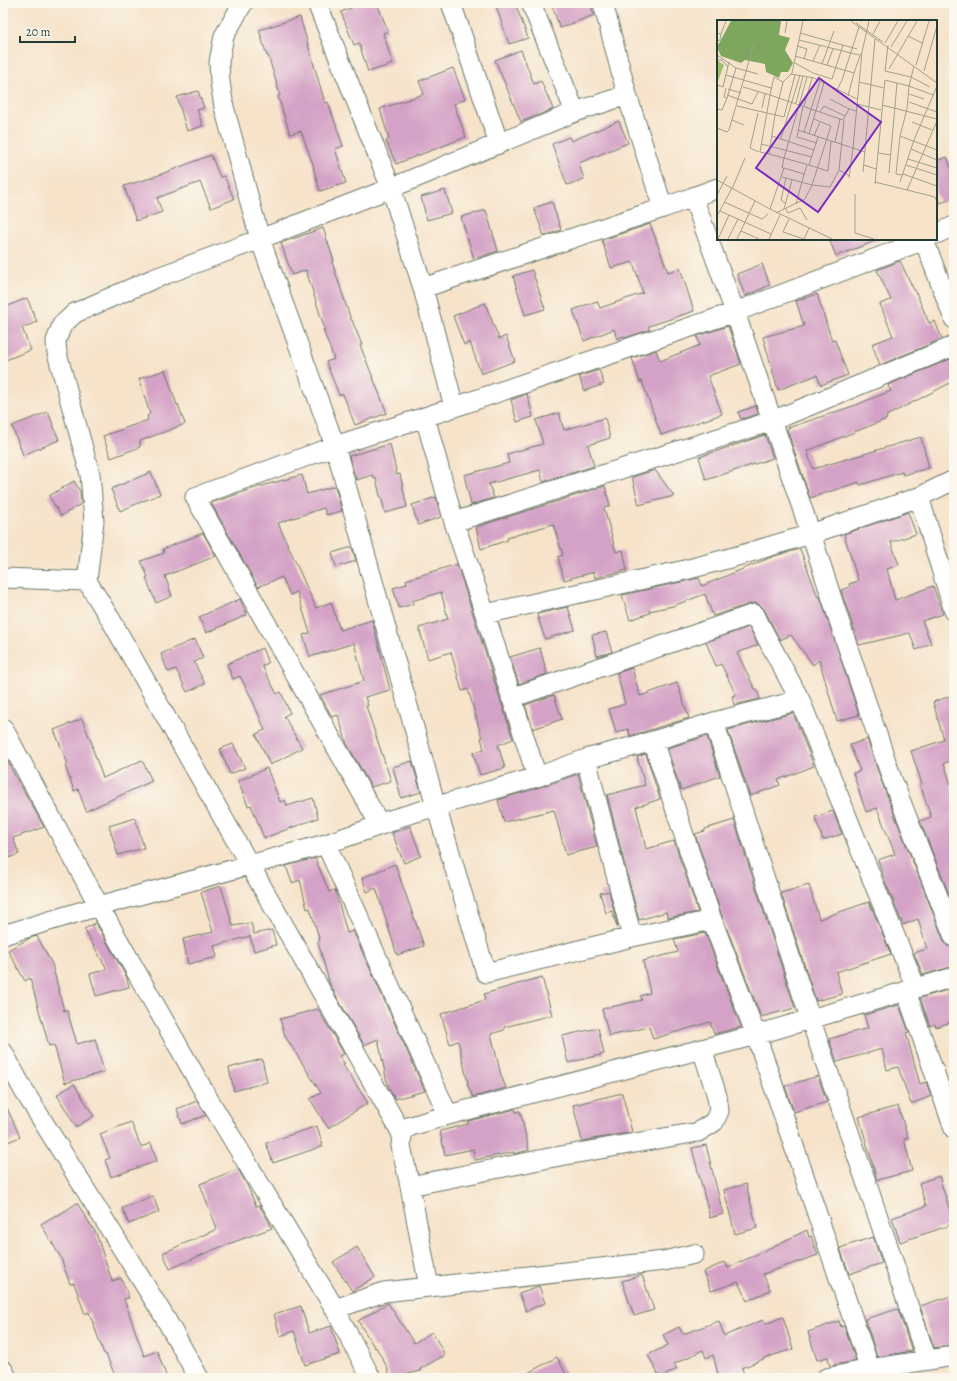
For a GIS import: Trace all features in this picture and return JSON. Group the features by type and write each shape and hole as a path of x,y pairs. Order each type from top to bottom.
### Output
{"street":[{"path":"243,3 224,36 219,62 220,82 224,107 260,239 335,446 436,806 486,973 632,937 712,920"},
{"path":"317,3 391,188 423,288 454,407"},
{"path":"451,3 498,144"},
{"path":"531,3 575,112"},
{"path":"603,3 627,95 663,208"},
{"path":"428,1287 410,1186 401,1146 402,1134 112,620 87,581 94,521 90,474 57,353 56,341 62,325 76,313 153,279 391,188 575,112 627,95"},
{"path":"423,288 663,208 717,188"},
{"path":"693,197 735,312 812,534 892,779 954,937"},
{"path":"937,234 954,226"},
{"path":"800,700 714,722 653,741 586,759 537,777 378,823 195,497 335,446 735,312 923,240"},
{"path":"929,240 954,319"},
{"path":"454,522 772,421 954,346"},
{"path":"425,417 454,522 537,777"},
{"path":"485,614 685,570 812,534 919,497 954,480"},
{"path":"919,497 954,611"},
{"path":"3,578 87,581"},
{"path":"511,698 754,614 800,700 911,989 954,1129"},
{"path":"714,722 810,1018 927,1360"},
{"path":"3,728 99,906 206,1095 335,1308 371,1378"},
{"path":"653,741 712,920 756,1035 870,1369"},
{"path":"586,759 632,937"},
{"path":"3,934 99,906 326,844 436,806"},
{"path":"326,844 448,1115"},
{"path":"402,1134 408,1128 448,1115 756,1035 954,977"},
{"path":"410,1186 549,1158 698,1132 714,1122 719,1111 717,1096 702,1049"},
{"path":"3,1052 24,1091 164,1316 199,1378"},
{"path":"335,1308 384,1292 664,1261 694,1254"},
{"path":"826,1378 870,1369 954,1356"},
{"path":"3,1370 7,1378"}],"building":[{"path":"363,3 377,3 388,31 383,33 393,64 368,72 359,43 354,45 341,12"},
{"path":"495,3 515,3 528,38 509,44"},
{"path":"551,3 590,3 594,15 560,28"},
{"path":"300,17 325,103 328,102 343,146 335,149 346,183 320,191 314,167 301,131 290,134 278,96 280,95 259,30"},
{"path":"521,50 534,84 541,81 553,109 521,122 495,60"},
{"path":"453,68 465,99 454,104 466,137 396,164 386,141 389,139 380,109 424,94 419,81"},
{"path":"198,91 204,108 197,110 203,126 187,131 177,97"},
{"path":"619,121 628,143 579,163 584,179 567,185 552,144 569,137 571,141"},
{"path":"211,155 220,177 224,176 234,199 211,208 200,182 157,198 162,212 136,221 124,186 151,178"},
{"path":"947,157 954,175 954,198 940,203 937,196 937,161"},
{"path":"445,190 452,213 427,220 421,197"},
{"path":"552,202 561,230 544,236 534,208"},
{"path":"486,210 498,251 474,259 461,217"},
{"path":"650,224 668,272 680,268 694,311 649,326 649,330 625,338 624,336 617,339 614,329 584,341 573,310 597,301 600,308 643,293 633,262 611,268 602,240"},
{"path":"323,228 334,261 332,262 351,320 362,345 360,345 387,413 355,425 343,394 339,395 326,362 334,359 323,330 325,330 306,270 292,275 281,243"},
{"path":"829,240 878,240 836,256"},
{"path":"900,261 915,290 929,323 935,321 942,339 880,365 872,344 893,336 880,304 891,300 877,270"},
{"path":"762,264 770,285 745,296 737,274"},
{"path":"532,270 545,309 525,315 513,276"},
{"path":"817,294 832,341 835,340 848,375 821,385 817,375 778,390 763,337 804,326 796,301"},
{"path":"27,298 37,322 22,328 31,350 3,361 3,308"},
{"path":"485,303 499,339 506,336 515,361 481,374 470,342 464,345 453,316"},
{"path":"728,326 741,364 708,376 722,414 661,435 642,381 640,382 632,358 656,350 660,361 700,345 697,336"},
{"path":"950,359 954,369 954,381 886,416 887,419 807,451 813,469 921,437 929,468 903,475 902,472 860,485 859,482 810,498 787,429 788,428 853,406 891,391 888,385"},
{"path":"165,370 185,424 140,441 140,447 111,458 103,436 148,420 147,416 150,414 139,379"},
{"path":"599,370 604,384 584,391 579,376"},
{"path":"527,394 533,417 517,422 511,400"},
{"path":"756,406 758,414 741,419 738,412"},
{"path":"48,412 59,440 23,455 12,426"},
{"path":"559,413 564,430 605,418 610,438 588,445 594,466 543,482 540,470 489,484 494,498 471,505 464,475 509,463 507,454 543,444 536,420"},
{"path":"765,435 773,458 706,480 699,457"},
{"path":"390,444 397,475 400,474 407,507 385,513 376,478 374,479 373,475 356,480 349,456"},
{"path":"655,470 674,496 639,505 632,477"},
{"path":"151,472 160,494 120,511 111,489"},
{"path":"302,475 307,494 335,486 342,511 326,515 324,508 278,523 316,608 331,602 340,630 372,620 390,690 365,697 368,706 366,706 391,781 371,787 347,744 338,715 332,717 320,695 364,681 354,643 310,657 303,635 310,633 297,592 290,595 282,577 258,587 211,503 261,486"},
{"path":"74,481 80,491 81,504 61,516 49,496"},
{"path":"605,486 610,506 604,508 616,552 623,550 627,570 595,578 594,572 564,580 558,557 563,555 553,524 507,538 508,540 481,549 476,527"},
{"path":"436,497 441,517 418,525 412,505"},
{"path":"908,512 916,534 891,542 899,565 887,569 895,600 933,586 943,614 922,621 931,643 916,650 910,633 859,645 841,590 850,587 849,584 858,581 844,534"},
{"path":"203,533 216,556 165,576 172,596 156,603 146,578 148,577 141,561 164,553 163,549"},
{"path":"352,547 356,561 336,567 332,553"},
{"path":"800,549 818,597 820,596 859,715 837,721 819,660 813,665 791,635 780,640 764,609 760,605 755,603 750,604 713,616 705,594 673,606 649,611 650,613 630,620 622,595 699,578 702,586 774,556"},
{"path":"457,564 513,739 498,745 505,768 480,775 473,753 484,749 468,689 462,691 451,652 428,659 419,628 448,619 441,592 412,601 413,604 399,608 393,588 407,584 406,580"},
{"path":"240,599 247,615 206,633 199,617"},
{"path":"568,607 575,630 545,639 537,614"},
{"path":"749,627 758,645 737,653 755,689 757,689 760,699 734,705 732,696 736,695 721,664 716,666 706,642"},
{"path":"606,632 612,652 597,656 592,635"},
{"path":"195,639 203,658 194,662 205,684 187,692 176,669 168,672 161,654"},
{"path":"262,648 268,663 262,666 277,694 281,692 290,713 284,716 302,748 270,765 256,734 265,730 252,699 240,676 233,679 227,664"},
{"path":"540,648 547,674 519,684 510,657"},
{"path":"632,668 640,696 677,683 689,718 630,736 628,729 616,733 609,709 625,704 617,673"},
{"path":"554,695 562,719 533,729 525,705"},
{"path":"954,695 954,760 944,763 954,794 954,907 920,821 931,817 911,751 944,740 933,702"},
{"path":"793,713 814,766 778,780 780,785 750,796 728,730"},
{"path":"82,719 93,746 92,747 103,778 142,760 152,781 86,811 78,789 74,791 65,765 68,764 54,730"},
{"path":"707,736 720,776 681,790 667,748"},
{"path":"867,739 882,783 944,941 947,946 954,948 954,966 923,975 914,953 927,949 918,919 903,925 887,886 878,860 895,854 877,808 866,812 853,773 860,771 850,745"},
{"path":"233,744 245,768 230,774 220,749"},
{"path":"3,751 18,782 44,827 13,838 19,854 3,860"},
{"path":"646,754 660,799 636,807 646,849 674,841 698,912 668,918 666,912 639,920 607,795 645,785 637,757"},
{"path":"412,761 421,792 401,798 393,767"},
{"path":"267,768 280,802 285,800 287,806 313,798 318,818 264,838 251,805 248,806 238,781"},
{"path":"578,774 597,847 566,855 554,810 504,822 498,800"},
{"path":"833,811 842,834 823,840 815,817"},
{"path":"135,818 144,848 118,855 109,826"},
{"path":"734,820 795,1008 761,1017 722,916 695,834 705,831 705,829"},
{"path":"410,826 421,856 404,863 392,833"},
{"path":"315,858 329,892 335,890 347,933 353,931 425,1091 395,1099 390,1091 386,1078 378,1039 364,1045 330,985 318,942 320,941 310,908 307,909 300,880 292,883 286,866"},
{"path":"395,864 424,946 397,955 376,888 367,892 362,878"},
{"path":"809,885 819,919 869,902 891,954 836,972 842,994 816,1001 781,893"},
{"path":"221,886 233,926 251,923 254,934 272,930 276,945 254,951 250,936 214,946 217,957 188,964 183,939 213,932 201,892"},
{"path":"609,891 618,927 612,911 606,913 600,893"},
{"path":"96,923 127,978 129,987 96,996 90,974 107,969 84,929"},
{"path":"705,933 741,1027 714,1034 710,1022 653,1039 649,1027 609,1036 602,1009 642,1000 640,996 650,993 643,961 678,952 674,939"},
{"path":"37,936 52,964 64,1011 67,1010 77,1044 95,1039 104,1072 65,1083 54,1045 49,1046 30,978 25,981 8,950 30,938"},
{"path":"542,977 552,1015 504,1027 504,1030 491,1034 501,1075 506,1088 473,1097 467,1083 458,1041 450,1044 441,1014 485,1000 484,994"},
{"path":"954,988 954,1021 936,1027 935,1024 930,1026 920,998"},
{"path":"899,1005 909,1032 906,1033 920,1084 926,1082 931,1096 911,1104 898,1067 887,1070 882,1049 837,1062 829,1039 868,1028 864,1015"},
{"path":"318,1009 344,1054 339,1056 345,1064 343,1065 368,1103 328,1128 310,1099 321,1093 285,1036 280,1019"},
{"path":"598,1028 604,1054 568,1063 562,1036"},
{"path":"262,1059 267,1082 234,1091 229,1068"},
{"path":"818,1076 827,1102 794,1112 785,1086"},
{"path":"74,1084 94,1116 76,1127 57,1095"},
{"path":"622,1093 632,1132 582,1141 573,1105"},
{"path":"3,1099 20,1137 3,1144"},
{"path":"197,1101 206,1115 182,1124 177,1109"},
{"path":"898,1106 908,1138 904,1139 912,1171 877,1180 859,1117"},
{"path":"515,1109 516,1112 520,1111 529,1150 514,1154 514,1152 475,1160 473,1149 445,1155 440,1131 468,1124 468,1121"},
{"path":"131,1122 141,1147 151,1143 157,1161 111,1177 105,1160 110,1158 100,1134"},
{"path":"317,1126 323,1146 273,1163 266,1143"},
{"path":"706,1145 723,1214 710,1218 692,1148"},
{"path":"238,1169 256,1206 259,1205 272,1228 215,1249 170,1269 163,1253 217,1229 200,1184"},
{"path":"939,1176 954,1224 900,1242 892,1218 926,1206 919,1183"},
{"path":"746,1184 757,1228 735,1234 724,1190"},
{"path":"153,1196 159,1212 129,1224 122,1208"},
{"path":"77,1203 96,1233 112,1281 121,1278 129,1298 124,1299 144,1356 157,1351 167,1378 116,1378 106,1354 104,1354 89,1312 85,1314 74,1283 70,1284 61,1258 41,1224"},
{"path":"807,1230 809,1237 811,1236 818,1255 763,1274 770,1290 747,1301 738,1282 711,1291 703,1272 725,1262 728,1268"},
{"path":"873,1237 882,1263 849,1274 840,1248"},
{"path":"357,1247 375,1277 352,1291 333,1262"},
{"path":"642,1275 654,1310 634,1316 622,1281"},
{"path":"539,1286 545,1303 526,1311 519,1293"},
{"path":"954,1295 954,1344 934,1348 920,1306"},
{"path":"388,1303 414,1343 432,1332 445,1355 420,1369 421,1371 390,1378 387,1367 376,1347 375,1348 358,1321"},
{"path":"301,1306 309,1333 331,1326 340,1354 305,1365 294,1331 280,1336 274,1314"},
{"path":"898,1309 912,1351 877,1357 865,1319"},
{"path":"783,1317 793,1349 768,1357 742,1368 745,1378 719,1378 713,1355 706,1358 703,1350 674,1364 677,1369 660,1378 648,1355 668,1345 663,1335 679,1327 683,1334 719,1321 724,1336 763,1320 765,1324"},
{"path":"839,1321 841,1327 844,1326 856,1361 830,1366 828,1357 817,1360 808,1332"},
{"path":"557,1357 568,1378 519,1378"}]}
